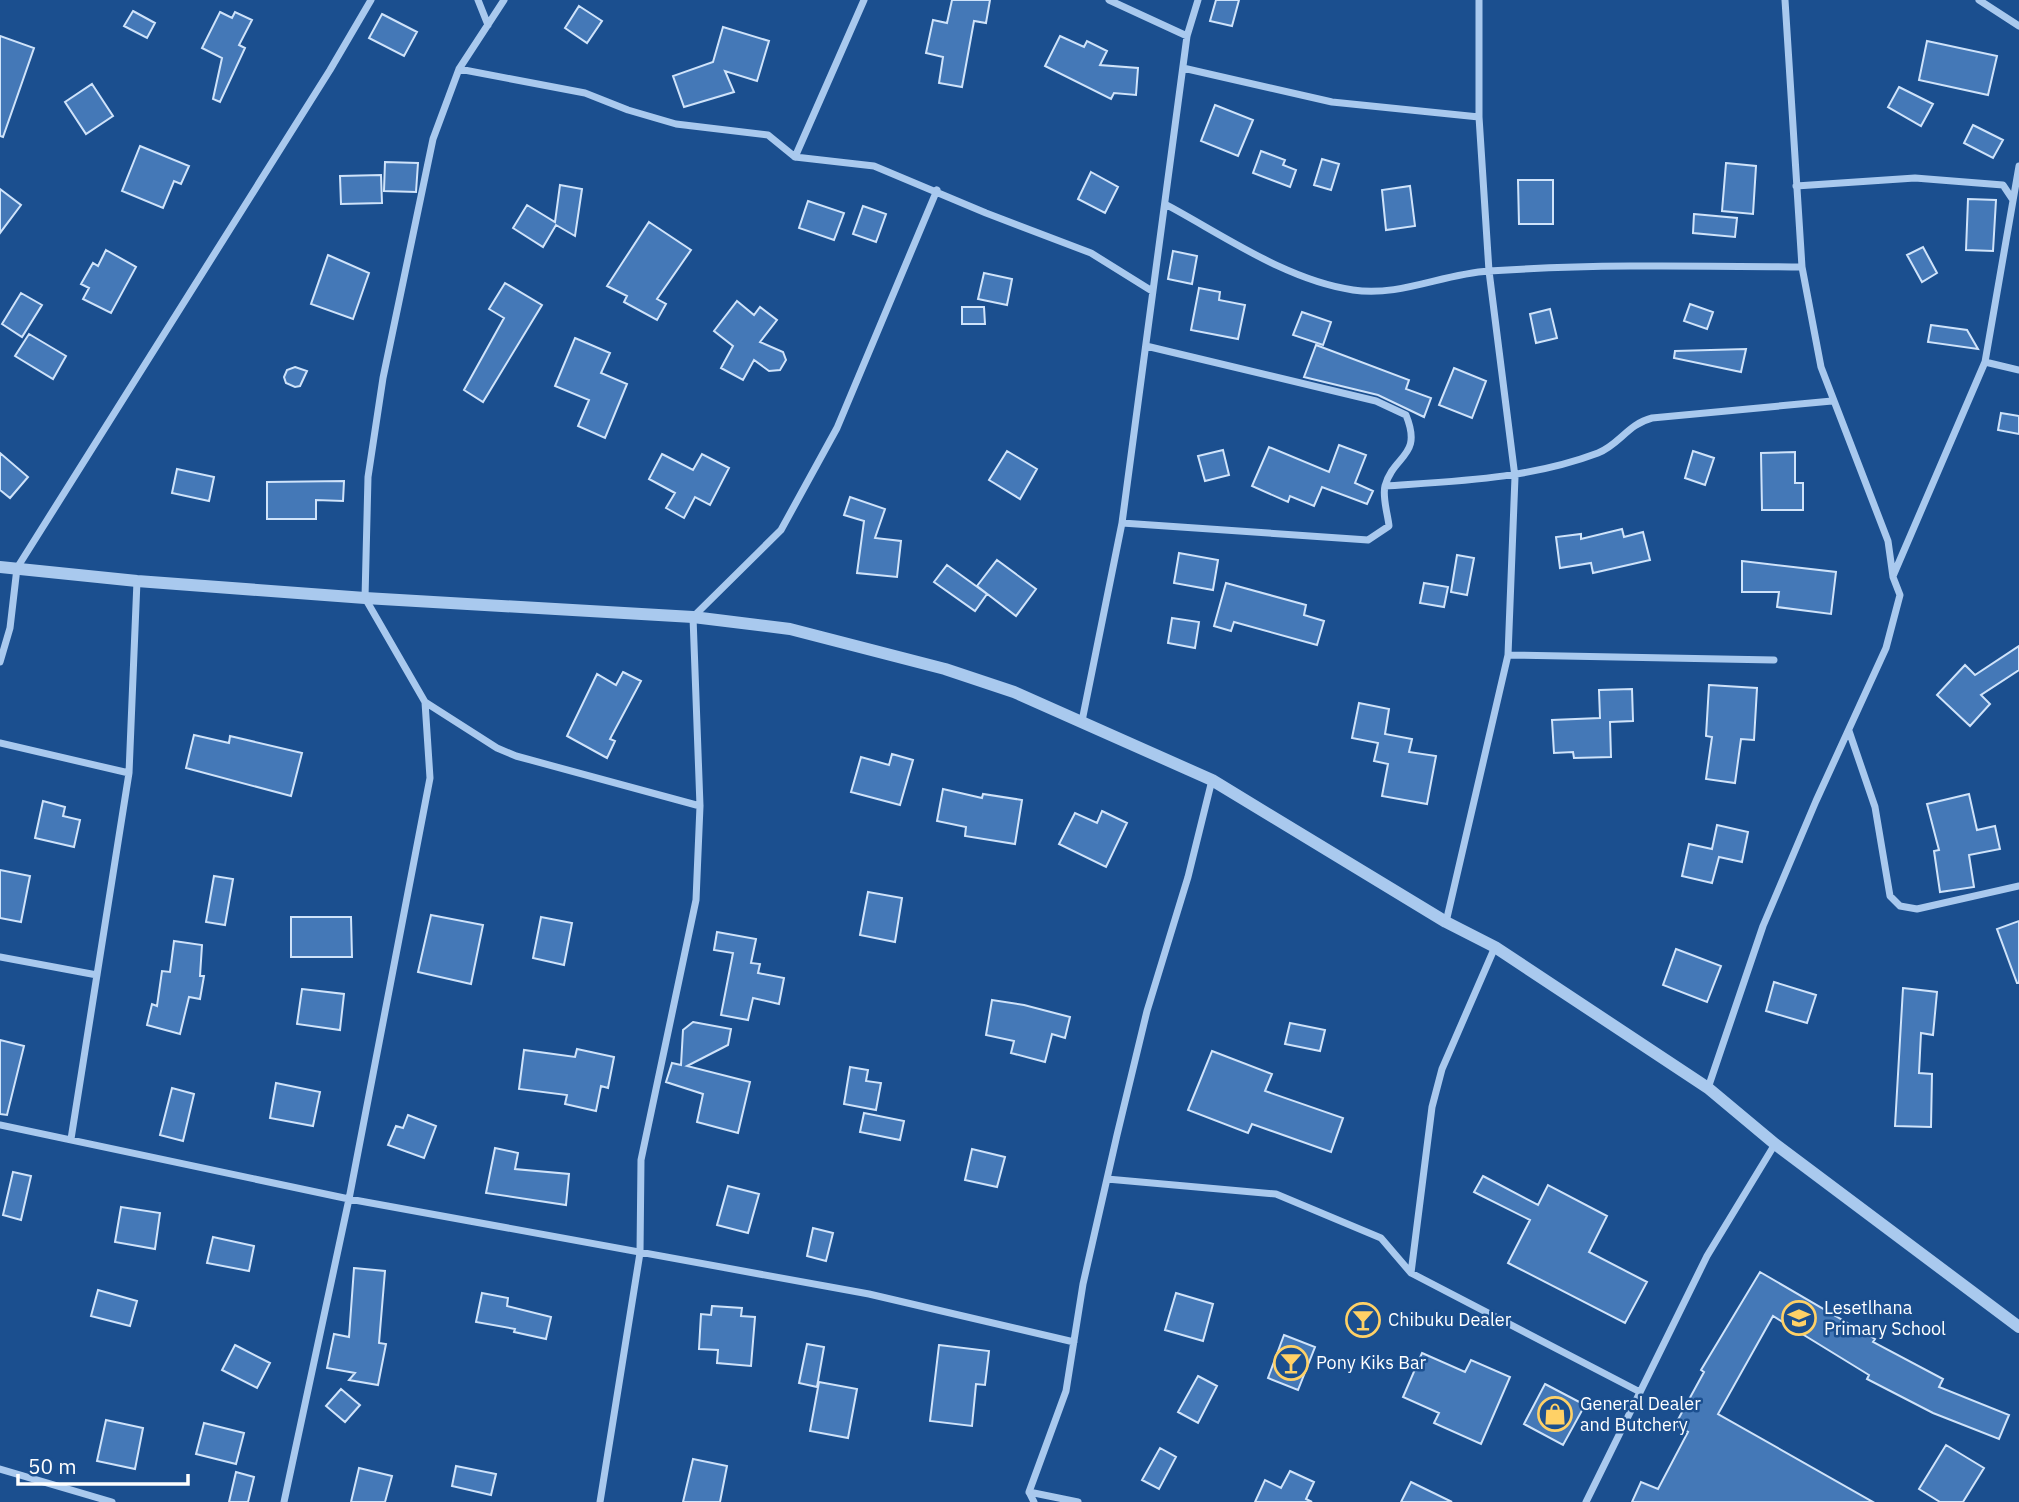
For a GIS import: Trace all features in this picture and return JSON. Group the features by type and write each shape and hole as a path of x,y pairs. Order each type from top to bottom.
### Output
{"street":[{"path":"0,662 10,628 17,568 323,81 371,0"},
{"path":"478,0 488,26"},
{"path":"284,1502 349,1199 428,791 429,731 425,702 365,598 366,497 383,378 433,139 459,69 504,0"},
{"path":"795,157 864,0"},
{"path":"1108,0 1187,36"},
{"path":"1082,721 1122,523 1187,36 1198,0"},
{"path":"1446,922 1508,655 1515,477 1489,271 1479,117 1479,0"},
{"path":"1708,1088 1763,926 1886,648 1900,595 1893,577 1888,541 1821,367 1802,267 1784,0"},
{"path":"1979,0 2019,26"},
{"path":"1183,68 1332,102 1479,117"},
{"path":"459,69 585,93 628,110 676,124 768,135 795,157 874,166 1091,253 1152,291"},
{"path":"1893,577 1985,362 2019,166"},
{"path":"1796,186 1915,178 2004,185 2013,200"},
{"path":"600,1502 640,1252 641,1160 696,901 700,806 693,617 781,530 837,428 937,190"},
{"path":"1165,204 1267,259 1315,280 1351,290 1386,293 1489,271 1641,266 1802,267"},
{"path":"1122,523 1368,540 1389,526 1385,486 1412,444 1411,428 1406,415 1376,401 1146,346"},
{"path":"1985,362 2019,370"},
{"path":"1385,486 1515,477 1600,452 1639,421 1652,418 1832,401"},
{"path":"0,567 137,581 365,598 693,617 790,629 945,669 1014,692 1212,780 1446,922 1495,947 1708,1088 1775,1144 2019,1327"},
{"path":"71,1139 129,773 137,581"},
{"path":"1508,655 1773,660"},
{"path":"425,702 497,748 516,756 700,806"},
{"path":"1849,730 1875,807 1890,896 1895,902 1917,909 2019,886"},
{"path":"0,743 129,773"},
{"path":"1034,1502 1029,1492 1066,1391 1083,1284 1147,1011 1188,877 1212,780"},
{"path":"1411,1273 1432,1107 1443,1069 1495,947"},
{"path":"0,957 97,975"},
{"path":"0,1125 349,1199 869,1294 1074,1342"},
{"path":"1586,1502 1707,1256 1775,1144"},
{"path":"1107,1179 1276,1194 1381,1238 1411,1273 1640,1392"},
{"path":"0,1469 112,1502"},
{"path":"1029,1492 1078,1502"}],"building":[{"path":"952,0 990,0 986,23 974,21 962,87 939,83 943,57 926,53 933,20 947,23"},
{"path":"1216,0 1239,0 1232,26 1210,21"},
{"path":"579,6 602,21 587,43 565,28"},
{"path":"133,11 155,23 147,38 124,26"},
{"path":"220,12 232,18 235,12 252,20 239,45 245,48 220,102 213,99 222,58 202,48"},
{"path":"382,14 417,32 404,56 369,38"},
{"path":"723,27 769,41 757,81 725,71 734,92 684,107 673,76 713,62"},
{"path":"0,36 34,48 3,137 0,136"},
{"path":"1060,36 1084,47 1087,41 1107,51 1100,65 1138,68 1136,95 1114,93 1111,99 1045,66"},
{"path":"1927,41 1997,56 1988,95 1919,80"},
{"path":"92,84 113,116 86,134 65,102"},
{"path":"1899,87 1933,104 1921,126 1888,107"},
{"path":"1215,105 1253,120 1238,156 1201,141"},
{"path":"1973,125 2003,140 1993,158 1964,143"},
{"path":"140,146 189,166 181,184 174,181 163,208 122,191"},
{"path":"1261,151 1285,160 1283,165 1296,170 1290,187 1253,173"},
{"path":"1322,159 1339,164 1331,190 1314,185"},
{"path":"385,162 418,163 416,192 384,191"},
{"path":"1726,163 1756,166 1753,214 1722,211"},
{"path":"1091,172 1118,187 1105,213 1078,199"},
{"path":"381,175 382,203 341,204 340,176"},
{"path":"1518,180 1553,180 1553,224 1519,224"},
{"path":"560,185 582,189 575,236 556,225 543,247 513,228 527,205 555,222"},
{"path":"1410,186 1415,226 1386,230 1382,190"},
{"path":"0,189 21,205 0,233"},
{"path":"1968,199 1996,200 1993,251 1966,250"},
{"path":"808,201 844,213 834,240 799,228"},
{"path":"863,206 886,214 876,242 853,234"},
{"path":"1694,214 1737,218 1735,237 1693,233"},
{"path":"649,222 691,250 657,299 666,304 657,320 624,302 627,296 607,286"},
{"path":"1923,247 1937,273 1922,282 1907,255"},
{"path":"106,250 136,267 111,313 83,299 89,288 81,284 93,263 98,266"},
{"path":"1173,251 1197,256 1192,284 1168,279"},
{"path":"328,255 369,273 353,319 311,304"},
{"path":"984,273 1012,279 1007,305 978,299"},
{"path":"505,283 542,305 483,402 464,390 504,318 489,309"},
{"path":"1199,288 1220,292 1219,300 1245,305 1238,339 1191,330"},
{"path":"21,293 42,305 22,337 2,324"},
{"path":"737,301 754,315 760,307 777,320 760,342 783,352 786,360 780,370 769,371 754,360 743,380 721,368 733,346 714,331"},
{"path":"1690,304 1713,312 1707,329 1684,321"},
{"path":"962,307 984,307 985,324 962,324"},
{"path":"1550,309 1557,338 1536,343 1530,314"},
{"path":"1302,312 1331,322 1323,345 1293,335"},
{"path":"1931,325 1967,330 1978,349 1928,342"},
{"path":"29,334 66,356 53,379 15,356"},
{"path":"575,338 610,353 601,373 627,384 605,438 578,426 589,400 555,386"},
{"path":"1316,345 1409,380 1406,389 1431,398 1424,417 1378,395 1304,377"},
{"path":"1746,349 1741,372 1674,358 1675,351"},
{"path":"295,367 307,371 300,386 295,387 286,383 284,377 287,370"},
{"path":"1454,368 1486,381 1472,418 1439,405"},
{"path":"2001,413 2019,416 2019,434 1998,430"},
{"path":"1339,445 1366,455 1355,483 1373,491 1367,504 1322,487 1314,506 1290,496 1288,502 1252,486 1269,447 1329,472"},
{"path":"1223,450 1229,475 1205,481 1198,456"},
{"path":"1007,451 1037,469 1020,499 989,480"},
{"path":"1693,451 1714,458 1705,485 1685,478"},
{"path":"1795,452 1795,483 1803,483 1803,510 1762,510 1761,453"},
{"path":"0,453 28,477 10,498 0,490"},
{"path":"662,454 693,470 702,454 729,468 710,505 695,497 684,518 666,508 675,493 649,479"},
{"path":"177,469 214,477 209,501 172,493"},
{"path":"344,481 343,501 316,500 316,519 267,519 267,482"},
{"path":"850,497 885,509 875,538 901,541 897,577 857,573 864,521 844,515"},
{"path":"1622,529 1624,537 1643,532 1650,560 1593,573 1591,563 1560,568 1556,537 1581,534 1581,539"},
{"path":"1179,553 1218,560 1213,590 1174,583"},
{"path":"1457,555 1474,558 1467,595 1451,592"},
{"path":"997,560 1036,589 1016,616 977,586"},
{"path":"1742,561 1836,572 1831,614 1777,607 1779,592 1742,592"},
{"path":"947,565 987,594 975,611 934,582"},
{"path":"1226,583 1306,605 1304,615 1324,621 1317,645 1234,622 1231,631 1214,626"},
{"path":"1424,583 1448,587 1444,607 1420,603"},
{"path":"1172,618 1199,622 1195,648 1168,643"},
{"path":"2019,646 2019,670 1981,695 1990,704 1970,726 1937,695 1965,665 1975,675"},
{"path":"623,672 641,681 610,739 615,741 607,758 567,736 597,674 616,685"},
{"path":"1709,685 1757,688 1754,740 1741,739 1735,783 1706,779 1712,737 1706,736"},
{"path":"1632,689 1633,721 1610,722 1611,757 1574,758 1573,752 1554,753 1552,720 1600,718 1599,690"},
{"path":"1359,703 1389,709 1385,734 1412,739 1409,752 1436,756 1427,804 1382,796 1388,764 1374,761 1378,743 1352,738"},
{"path":"194,735 229,743 230,736 302,753 291,796 186,768"},
{"path":"892,754 913,760 900,805 851,792 861,757 889,765"},
{"path":"943,789 982,798 983,794 1022,800 1015,844 965,836 966,827 937,821"},
{"path":"1969,794 1977,830 1995,826 2000,849 1969,855 1974,887 1940,892 1934,851 1939,850 1927,804"},
{"path":"43,801 65,807 63,816 80,820 74,847 35,838"},
{"path":"1102,811 1127,823 1106,867 1059,844 1075,813 1097,823"},
{"path":"1717,825 1748,832 1742,862 1719,857 1712,883 1682,876 1689,844 1712,849"},
{"path":"0,870 30,876 21,922 0,918"},
{"path":"214,876 233,879 225,925 206,922"},
{"path":"868,892 902,898 895,942 860,935"},
{"path":"431,915 483,925 471,984 418,972"},
{"path":"291,917 351,917 352,957 291,957"},
{"path":"541,917 572,923 564,965 533,958"},
{"path":"2019,921 2019,983 2017,983 1997,929"},
{"path":"717,932 756,939 751,963 760,964 758,973 784,978 779,1004 753,998 748,1020 721,1015 733,953 714,950"},
{"path":"174,941 202,945 200,976 204,976 200,999 189,997 180,1034 147,1025 152,1004 157,1006 162,971 170,972"},
{"path":"1676,949 1721,966 1707,1002 1663,985"},
{"path":"1774,982 1816,995 1807,1023 1766,1011"},
{"path":"1903,988 1937,992 1933,1035 1921,1033 1919,1073 1932,1074 1931,1127 1895,1126"},
{"path":"302,989 344,994 340,1030 297,1024"},
{"path":"992,1000 1070,1017 1065,1038 1052,1034 1045,1062 1011,1053 1014,1041 986,1035"},
{"path":"693,1022 731,1029 728,1045 687,1066 750,1082 738,1133 697,1122 703,1094 666,1082 672,1063 681,1065 683,1030"},
{"path":"1290,1023 1325,1030 1320,1051 1285,1044"},
{"path":"0,1040 24,1046 7,1115 0,1114"},
{"path":"577,1049 614,1057 608,1088 601,1086 596,1111 565,1104 567,1095 519,1089 524,1050 575,1057"},
{"path":"1212,1051 1272,1074 1265,1091 1343,1118 1331,1152 1252,1124 1248,1133 1188,1110"},
{"path":"850,1067 868,1070 866,1081 881,1083 876,1110 844,1104"},
{"path":"276,1083 320,1092 313,1126 270,1118"},
{"path":"172,1088 194,1094 183,1141 160,1135"},
{"path":"864,1113 904,1121 900,1140 860,1132"},
{"path":"408,1115 436,1126 424,1158 388,1145 396,1126 403,1128"},
{"path":"495,1148 518,1153 515,1169 569,1174 566,1205 486,1193"},
{"path":"972,1149 1005,1157 997,1187 965,1180"},
{"path":"13,1172 31,1176 21,1220 3,1215"},
{"path":"1483,1176 1538,1205 1548,1185 1607,1216 1589,1252 1647,1282 1625,1323 1508,1263 1530,1220 1474,1192"},
{"path":"728,1186 759,1194 748,1233 717,1225"},
{"path":"121,1207 160,1213 155,1249 115,1242"},
{"path":"813,1228 833,1233 826,1261 807,1256"},
{"path":"213,1237 254,1246 249,1271 207,1263"},
{"path":"354,1268 385,1271 379,1343 386,1344 378,1385 349,1380 355,1373 327,1368 334,1334 349,1337"},
{"path":"1760,1272 1875,1339 1873,1342 1943,1379 1939,1387 2009,1415 1999,1439 1933,1413 1867,1379 1869,1375 1773,1316 1718,1414 1873,1502 1632,1502 1641,1482 1658,1489 1688,1432 1675,1425 1704,1372 1701,1370"},
{"path":"98,1290 137,1301 130,1326 91,1316"},
{"path":"482,1293 508,1298 507,1306 551,1317 546,1339 514,1332 515,1329 476,1322"},
{"path":"1176,1293 1213,1304 1203,1341 1165,1330"},
{"path":"712,1306 742,1308 741,1316 755,1317 751,1366 717,1363 718,1350 699,1349 701,1314 711,1315"},
{"name":"Pony Kiks Bar","path":"1284,1335 1315,1347 1298,1390 1268,1378"},
{"path":"807,1344 824,1347 817,1387 799,1383"},
{"path":"235,1345 270,1363 257,1388 222,1370"},
{"path":"939,1345 989,1351 985,1385 976,1384 972,1426 930,1421"},
{"path":"1422,1353 1465,1372 1471,1360 1510,1377 1481,1444 1434,1423 1439,1413 1403,1397"},
{"path":"1198,1376 1217,1386 1198,1423 1178,1412"},
{"path":"819,1382 857,1389 848,1438 810,1431"},
{"name":"General Dealer and Butchery","path":"1545,1384 1585,1405 1563,1445 1524,1424"},
{"path":"341,1389 360,1405 345,1422 326,1406"},
{"path":"106,1420 143,1428 135,1469 97,1461"},
{"path":"204,1423 244,1433 236,1464 196,1454"},
{"path":"1946,1445 1984,1468 1963,1502 1940,1502 1919,1489"},
{"path":"1160,1448 1176,1457 1159,1489 1142,1480"},
{"path":"693,1459 727,1466 720,1502 683,1502"},
{"path":"456,1466 496,1474 491,1495 452,1486"},
{"path":"359,1468 392,1476 385,1502 351,1502"},
{"path":"1290,1471 1314,1482 1306,1499 1312,1502 1255,1502 1265,1480 1281,1488"},
{"path":"236,1472 254,1477 248,1502 229,1502"},
{"path":"1411,1482 1452,1502 1401,1502"}],"place":[{"name":"Lesetlhana Primary School","path":"1799,1318"},
{"name":"Chibuku Dealer","path":"1363,1320"},
{"name":"Pony Kiks Bar","path":"1291,1363"},
{"name":"General Dealer and Butchery","path":"1555,1414"}]}
